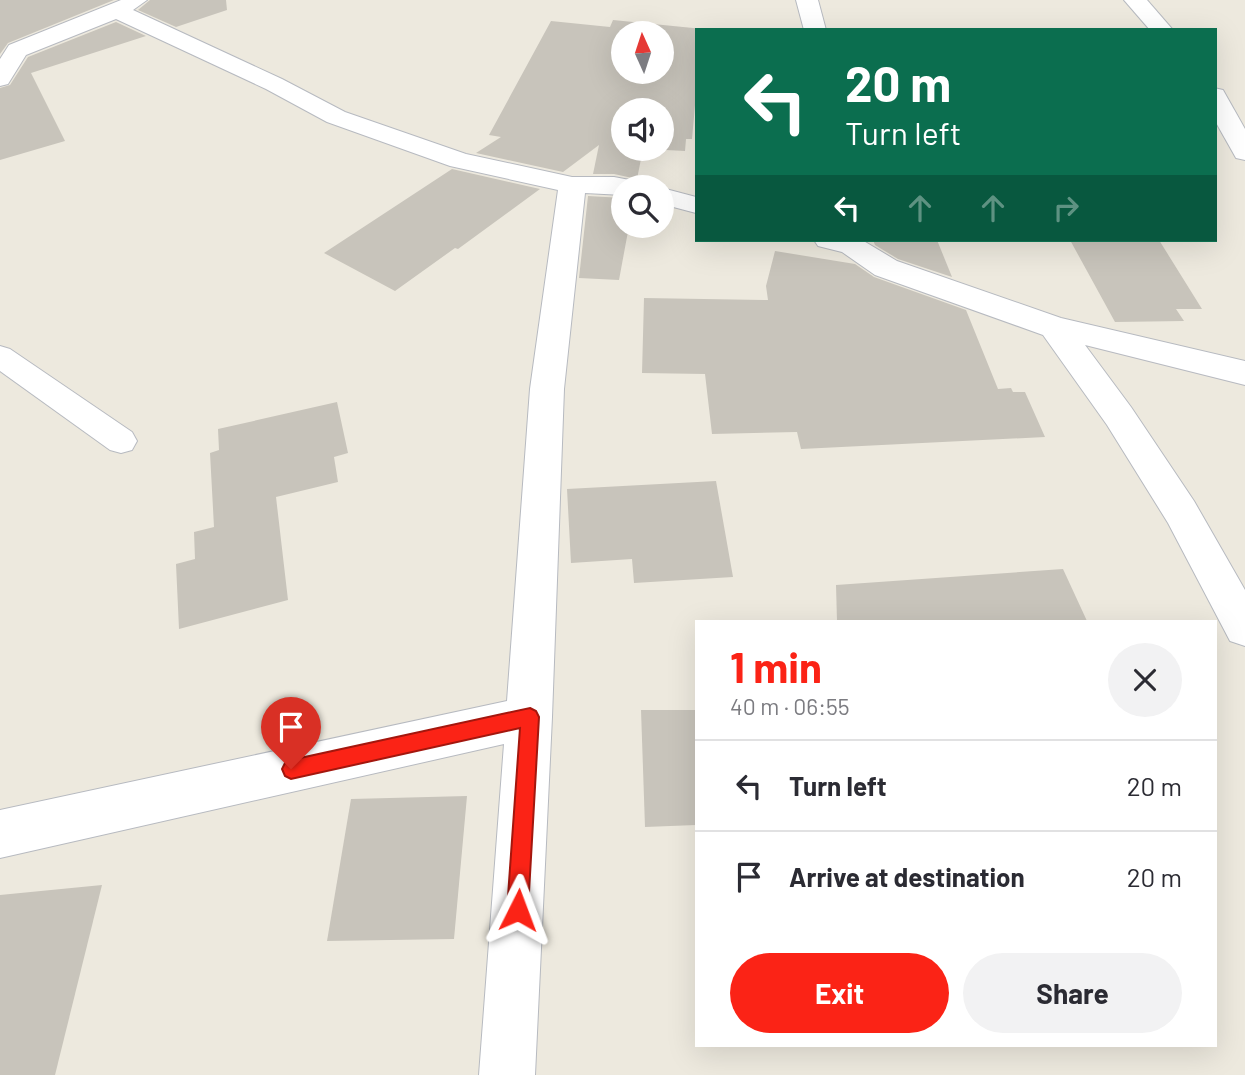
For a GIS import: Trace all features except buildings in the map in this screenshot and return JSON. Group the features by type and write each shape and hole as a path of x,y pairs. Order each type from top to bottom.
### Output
{"street":[{"path":"807,0 814,28"},
{"path":"1135,0 1160,28"},
{"path":"0,79 17,50 127,5 335,117 459,160 572,185 611,185"},
{"path":"1217,101 1245,152"},
{"path":"507,1075 530,717 547,389 572,185"},
{"path":"674,199 695,205"},
{"path":"844,242 886,268 1054,327 1245,373"},
{"path":"1054,327 1119,416 1181,512 1245,628"},
{"path":"0,834 530,717"}],"lane":[{"path":"0,356 121,441"}],"route":[{"path":"291,769 530,717 518,910"}]}
